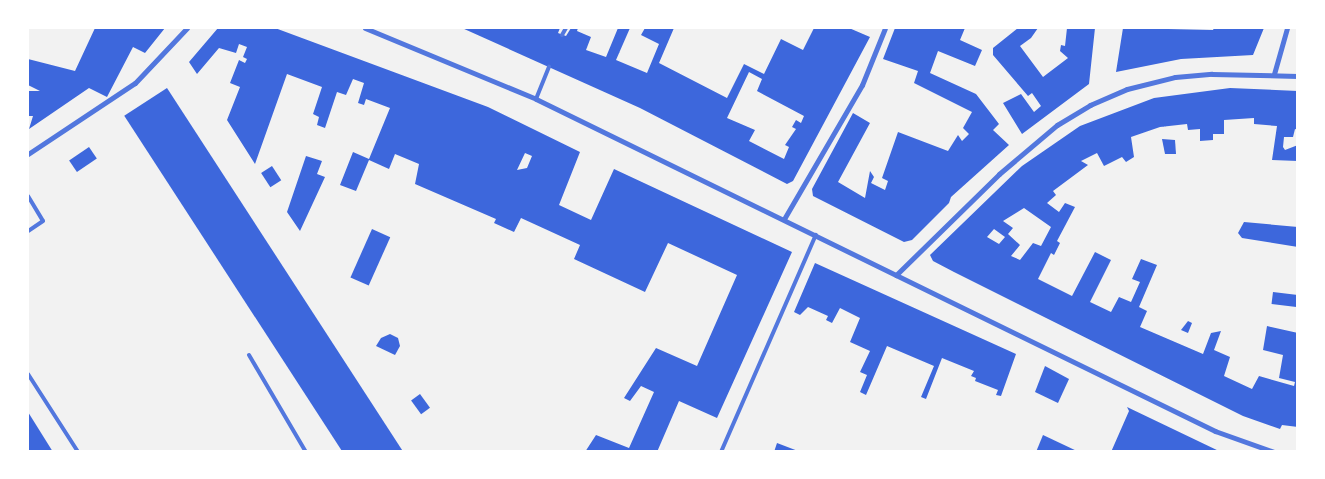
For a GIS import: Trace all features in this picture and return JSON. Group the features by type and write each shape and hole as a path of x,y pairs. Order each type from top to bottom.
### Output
{"street":[{"path":"28,154 135,84 186,28"},
{"path":"365,28 536,99 1216,431 1274,452"},
{"path":"784,219 862,85 885,28"},
{"path":"1274,74 1287,28"},
{"path":"896,275 999,174 1057,125 1090,105 1127,89 1175,76 1274,74 1298,76"}],"lane":[{"path":"562,35 566,28"},
{"path":"536,99 549,67"},
{"path":"28,196 43,221 28,231"},
{"path":"721,452 816,235"},
{"path":"249,355 306,452"},
{"path":"28,374 78,452"}],"building":[{"path":"95,28 165,28 145,53 133,47 107,97 89,88 29,129 33,116 28,116 28,91 40,91 28,85 28,59 75,71"},
{"path":"218,28 275,28 488,107 580,152 559,205 591,220 614,169 792,252 717,418 679,401 657,452 585,452 596,435 629,448 654,392 641,386 630,401 624,398 656,348 697,366 737,275 668,243 645,292 574,259 580,245 521,218 514,232 494,223 496,219 415,184 419,164 395,154 389,169 369,160 356,191 340,185 353,152 369,159 390,108 366,99 364,105 358,103 364,83 353,79 346,95 337,92 325,128 317,125 319,117 313,114 322,87 287,74 255,164 227,120 240,87 230,83 239,60 245,63 247,59 243,57 247,47 239,44 236,53 219,48 197,74 189,62","holes":["525,153 532,156 527,168 517,170"]},
{"path":"462,28 560,28 558,33 566,36 571,28 578,28 577,31 591,37 586,50 606,57 618,28 630,28 616,60 647,73 659,44 641,35 645,28 674,28 659,63 727,98 744,64 764,74 781,39 803,50 814,28 849,28 870,37 793,181 787,184 640,108","holes":["749,72 762,79 757,91 804,116 801,123 796,120 792,127 796,129 785,145 789,147 784,159 749,141 755,130 727,118"]},
{"path":"895,28 965,28 960,40 982,50 975,66 938,51 930,73 976,94 999,124 993,130 1009,145 951,197 949,203 912,240 904,242 813,196 812,189 853,113 870,123 838,182 865,198 870,171 874,177 871,183 885,190 888,181 882,178 898,132 948,151 958,135 962,141 969,134 963,128 972,112 914,83 918,71 883,59"},
{"path":"1018,28 1038,28 1031,38 1020,46 1043,77 1068,58 1060,51 1061,45 1065,46 1067,28 1095,28 1089,84 1022,134 1003,103 1021,94 1034,112 1041,106 1032,93 1028,96 993,55 993,48"},
{"path":"1123,28 1213,30 1214,28 1264,28 1253,55 1181,59 1116,72"},
{"path":"167,88 403,452 343,452 124,116"},
{"path":"1230,88 1298,91 1298,130 1295,129 1293,137 1284,137 1283,147 1285,150 1298,145 1298,161 1272,160 1277,126 1254,124 1254,118 1224,120 1224,134 1213,134 1213,140 1200,141 1200,129 1188,130 1187,124 1160,127 1131,137 1134,157 1126,162 1122,157 1104,166 1097,153 1081,161 1088,165 1053,191 1056,195 1047,203 1059,212 1065,203 1075,207 1057,241 1060,243 1054,255 1051,253 1038,279 1072,296 1095,252 1111,260 1090,302 1111,312 1119,297 1131,302 1140,282 1132,279 1141,259 1157,265 1139,307 1147,311 1140,327 1203,354 1211,333 1221,331 1214,350 1230,357 1224,376 1252,389 1259,376 1294,386 1295,382 1279,378 1283,355 1263,350 1267,326 1298,333 1298,427 1282,425 1280,429 1243,416 954,272 933,261 930,255 1022,166 1080,126 1154,98","holes":["1024,208 1051,227 1041,246 1033,243 1020,260 1011,256 1020,245 1008,234 1013,228 1003,221","994,229 1005,237 999,244 987,237"]},
{"path":"1162,139 1175,140 1176,154 1165,154"},
{"path":"89,147 97,159 77,172 69,160"},
{"path":"306,156 322,161 317,174 325,177 300,231 287,212"},
{"path":"272,166 281,180 270,187 261,173"},
{"path":"1244,222 1298,227 1298,247 1242,238 1238,233"},
{"path":"372,229 390,237 369,286 350,277"},
{"path":"815,263 1016,354 1001,396 996,395 998,390 975,381 976,378 971,376 974,371 942,358 926,399 921,397 934,366 887,346 866,395 860,392 867,375 860,372 870,351 850,342 860,318 840,308 832,323 826,320 828,316 808,307 800,315 794,312"},
{"path":"1273,292 1298,295 1296,307 1272,304"},
{"path":"1188,321 1192,323 1188,333 1181,330"},
{"path":"390,334 398,338 400,346 395,355 376,346 381,338"},
{"path":"1045,366 1069,379 1058,403 1035,392"},
{"path":"420,394 430,408 421,414 411,400"},
{"path":"1127,407 1221,452 1111,452 1129,411"},
{"path":"28,412 53,452 28,452"},
{"path":"1043,435 1079,452 1036,452"},
{"path":"777,443 798,451 798,452 774,452"}]}
